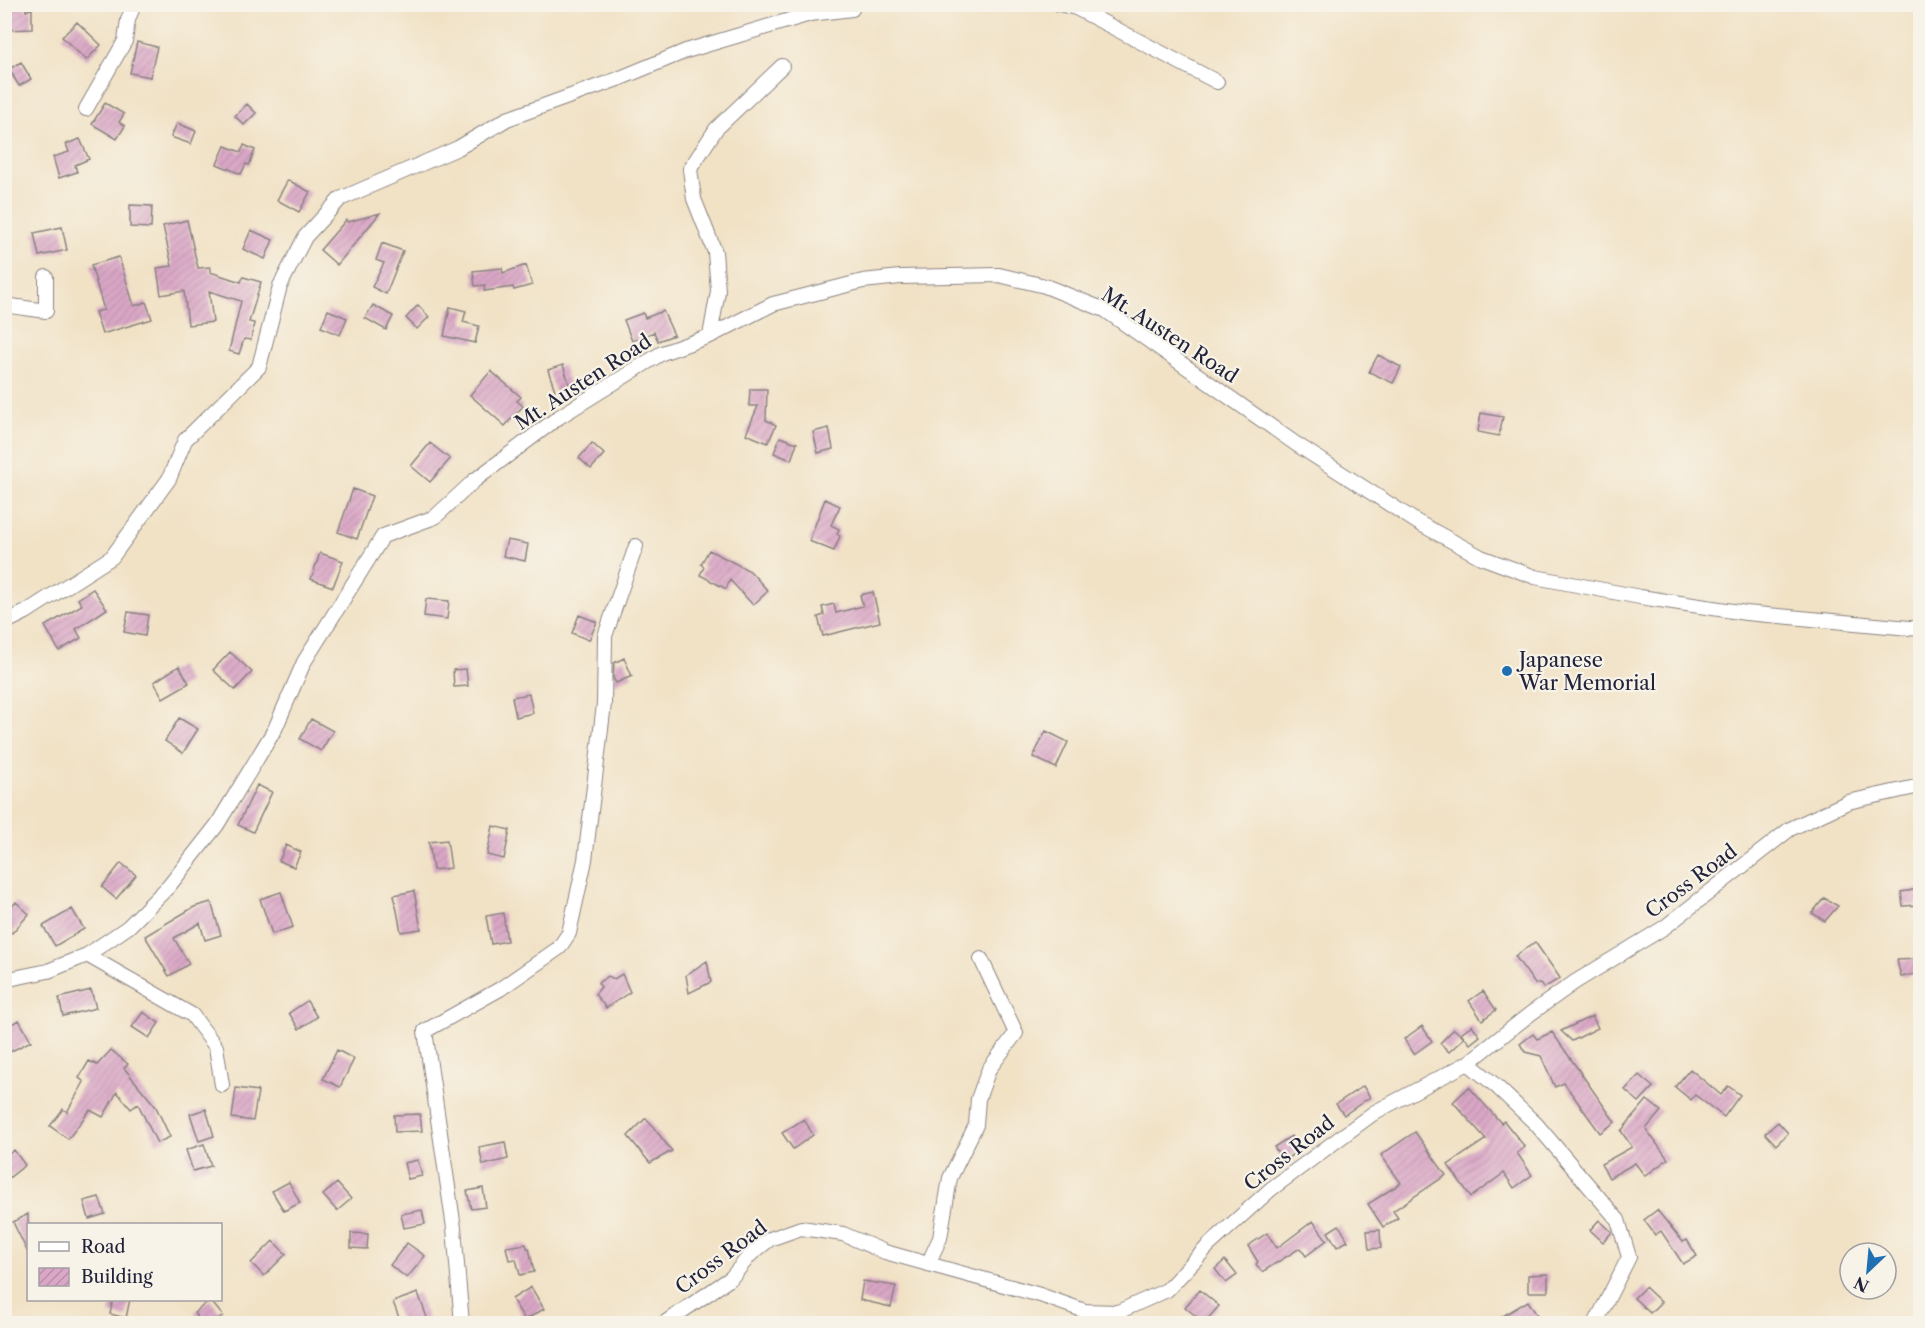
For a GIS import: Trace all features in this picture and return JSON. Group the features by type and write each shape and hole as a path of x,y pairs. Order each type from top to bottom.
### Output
{"street":[{"path":"86,109 125,40 128,20 134,4"},
{"path":"4,623 26,612 112,557 169,479 185,440 259,367 280,286 305,237 340,199 458,148 507,119 618,79 686,51 810,14 852,9 854,4"},
{"path":"1059,4 1076,8 1217,82"},
{"path":"710,336 718,291 716,252 694,199 690,169 716,129 782,66"},
{"name":"Mt. Austen Road","path":"4,981 48,971 87,955 128,927 169,886 217,825 275,729 304,662 383,536 435,517 475,480 559,417 662,352 710,336 773,304 863,281 900,277 999,275 1045,286 1105,310 1296,444 1417,522 1481,557 1535,576 1641,597 1746,613 1920,629"},
{"path":"4,305 46,311 46,276"},
{"path":"462,1323 454,1228 425,1031 500,989 559,948 569,933 585,860 604,704 605,636 636,546"},
{"name":"Cross Road","path":"663,1323 731,1278 751,1254 770,1239 801,1228 843,1234 885,1252 1040,1295 1085,1311 1118,1312 1167,1290 1209,1245 1271,1189 1375,1112 1468,1063 1575,982 1665,927 1790,829 1848,802 1920,786"},
{"path":"87,955 192,1015 216,1047 222,1086"},
{"path":"928,1264 940,1238 950,1178 976,1125 978,1099 989,1070 1016,1033 981,959"},
{"path":"1468,1063 1536,1124 1618,1220 1629,1257 1595,1323"}],"building":[{"path":"4,4 25,4 26,11 32,8 32,29 4,30"},
{"path":"77,22 101,45 86,60 62,37"},
{"path":"137,42 157,47 150,77 130,73"},
{"path":"21,62 31,79 19,86 9,69"},
{"path":"105,103 124,114 119,122 125,126 117,139 92,124"},
{"path":"247,104 256,113 244,125 235,116"},
{"path":"177,123 196,131 191,144 171,137"},
{"path":"80,139 89,159 75,165 77,172 59,178 53,157 69,152 66,144"},
{"path":"244,145 255,150 249,165 246,164 241,174 217,164 225,146 241,152"},
{"path":"288,180 310,192 299,212 277,200"},
{"path":"130,205 152,206 151,228 130,227"},
{"path":"380,213 337,265 320,250 346,220 348,222"},
{"path":"187,220 198,268 210,267 210,272 241,282 243,277 261,282 249,322 254,323 251,340 244,339 239,354 229,351 241,301 209,291 213,322 188,325 184,291 161,295 157,268 172,266 163,226"},
{"path":"62,227 67,250 39,256 34,233"},
{"path":"251,230 273,240 265,259 243,249"},
{"path":"382,243 403,251 386,294 372,287 384,263 376,260"},
{"path":"119,257 134,306 146,302 152,319 102,334 95,312 104,310 91,265"},
{"path":"526,265 532,285 514,290 513,287 484,291 485,285 475,286 473,271 502,268 503,273"},
{"path":"373,305 393,316 386,330 365,318"},
{"path":"418,305 429,317 417,329 406,318"},
{"path":"450,307 466,311 463,322 479,326 475,343 444,336"},
{"path":"328,310 347,318 340,335 321,327"},
{"path":"663,311 674,335 658,341 654,332 632,341 624,320 643,313 645,318"},
{"path":"1378,355 1401,367 1393,383 1369,372"},
{"path":"563,365 572,392 557,396 548,370"},
{"path":"491,371 521,397 517,401 523,406 505,426 470,395"},
{"path":"750,389 767,389 766,420 776,425 768,443 746,434 758,406 749,406"},
{"path":"1481,413 1503,417 1499,436 1478,432"},
{"path":"829,428 833,449 818,453 813,432"},
{"path":"780,437 797,443 791,460 774,453"},
{"path":"430,443 450,459 430,482 411,466"},
{"path":"592,443 604,454 591,469 579,458"},
{"path":"353,489 372,496 357,539 338,532"},
{"path":"825,499 840,506 831,525 839,529 837,534 840,536 834,551 809,541"},
{"path":"507,540 528,544 525,561 503,556"},
{"path":"709,550 750,571 768,591 753,605 730,580 726,589 700,575 704,567 701,564"},
{"path":"320,553 343,561 333,587 311,579"},
{"path":"93,589 107,609 76,629 81,638 59,651 45,626 82,605 78,599"},
{"path":"873,592 880,622 823,636 818,617 824,615 822,607 834,604 836,613 863,606 860,595"},
{"path":"426,599 449,601 447,619 424,616"},
{"path":"128,612 148,615 145,636 124,632"},
{"path":"579,615 597,622 589,640 572,633"},
{"path":"230,652 252,672 235,690 213,670"},
{"path":"624,658 632,676 616,683 613,678 614,663"},
{"path":"179,666 189,683 163,698 154,682"},
{"path":"466,669 468,686 454,687 453,670"},
{"path":"529,694 533,713 516,717 512,697"},
{"path":"179,718 198,729 183,753 165,741"},
{"path":"311,719 333,731 321,751 300,739"},
{"path":"1046,731 1068,742 1056,768 1033,757"},
{"path":"257,785 272,792 253,832 238,825"},
{"path":"493,826 510,830 504,859 487,855"},
{"path":"447,840 451,868 433,870 429,842"},
{"path":"286,845 301,852 294,867 279,861"},
{"path":"121,863 136,875 116,899 102,887"},
{"path":"1920,889 1920,905 1903,906 1901,892"},
{"path":"414,891 421,929 401,932 394,895"},
{"path":"281,892 293,927 272,934 260,899"},
{"path":"1824,898 1838,906 1825,921 1812,913"},
{"path":"16,902 29,914 12,933 4,927 4,915"},
{"path":"211,902 221,935 205,940 200,923 174,938 189,964 169,976 145,936 194,907"},
{"path":"72,909 84,929 55,946 43,926"},
{"path":"503,913 507,941 491,944 486,916"},
{"path":"1535,942 1560,978 1544,988 1540,983 1535,984 1515,956"},
{"path":"1919,959 1920,973 1901,977 1897,960"},
{"path":"707,961 711,982 689,993 686,975"},
{"path":"622,974 630,992 606,1008 595,994 601,987 598,983 608,976 614,979"},
{"path":"91,990 96,1008 63,1016 59,998"},
{"path":"1483,991 1496,1010 1482,1020 1469,1001"},
{"path":"307,1001 317,1017 299,1029 289,1013"},
{"path":"143,1012 159,1023 149,1038 132,1027"},
{"path":"1592,1016 1598,1028 1572,1041 1561,1031"},
{"path":"19,1020 31,1041 4,1055 4,1028"},
{"path":"1472,1025 1480,1036 1470,1044 1461,1033"},
{"path":"1422,1026 1432,1041 1414,1054 1404,1039"},
{"path":"1454,1029 1464,1038 1449,1052 1440,1043"},
{"path":"1552,1032 1615,1122 1600,1133 1564,1083 1555,1087 1541,1056 1525,1052 1520,1044 1533,1034 1537,1039"},
{"path":"111,1050 128,1064 124,1068 156,1107 170,1137 157,1143 138,1104 131,1109 117,1092 103,1117 90,1110 68,1139 50,1126 63,1109 67,1112 84,1082 79,1078 89,1061 97,1065"},
{"path":"337,1050 354,1059 340,1087 323,1079"},
{"path":"1690,1069 1721,1095 1728,1086 1740,1095 1724,1117 1695,1095 1691,1100 1675,1087"},
{"path":"1639,1075 1653,1087 1639,1102 1625,1090"},
{"path":"1363,1086 1370,1097 1344,1115 1336,1104"},
{"path":"1469,1087 1501,1123 1504,1121 1525,1147 1517,1153 1532,1175 1514,1188 1504,1173 1471,1197 1448,1165 1486,1139 1453,1102"},
{"path":"236,1088 258,1091 253,1121 232,1118"},
{"path":"1647,1100 1661,1111 1646,1129 1668,1159 1645,1176 1635,1163 1609,1178 1601,1164 1632,1147 1621,1131"},
{"path":"206,1109 214,1136 199,1141 190,1114"},
{"path":"420,1114 422,1131 395,1132 394,1115"},
{"path":"646,1118 672,1151 650,1163 628,1136"},
{"path":"804,1119 813,1135 793,1149 782,1133"},
{"path":"1778,1122 1788,1133 1776,1145 1765,1133"},
{"path":"1415,1132 1446,1175 1393,1211 1398,1218 1383,1227 1368,1204 1401,1183 1381,1155"},
{"path":"1291,1136 1300,1150 1283,1161 1274,1147"},
{"path":"505,1142 508,1159 483,1165 479,1147"},
{"path":"204,1144 211,1166 193,1171 186,1150"},
{"path":"14,1150 25,1165 4,1182 4,1158"},
{"path":"418,1160 422,1176 408,1179 404,1163"},
{"path":"289,1182 300,1203 284,1211 272,1191"},
{"path":"337,1183 351,1199 337,1211 323,1195"},
{"path":"483,1188 486,1207 471,1209 467,1191"},
{"path":"99,1197 105,1214 89,1219 84,1201"},
{"path":"422,1210 425,1224 404,1228 401,1214"},
{"path":"1657,1210 1683,1242 1687,1240 1697,1256 1683,1264 1661,1231 1655,1235 1644,1220"},
{"path":"28,1214 27,1251 13,1222"},
{"path":"1599,1220 1612,1232 1603,1242 1590,1230"},
{"path":"1313,1221 1327,1240 1306,1256 1300,1248 1262,1272 1248,1246 1267,1233 1277,1248"},
{"path":"1339,1225 1348,1241 1337,1247 1328,1232"},
{"path":"1380,1230 1381,1248 1369,1249 1367,1231"},
{"path":"351,1233 368,1234 367,1249 351,1248"},
{"path":"273,1241 286,1254 264,1276 251,1263"},
{"path":"407,1243 425,1256 407,1278 390,1265"},
{"path":"526,1244 534,1272 520,1275 516,1259 509,1260 506,1247"},
{"path":"1225,1260 1237,1275 1226,1283 1215,1269"},
{"path":"1548,1274 1548,1292 1528,1292 1528,1275"},
{"path":"863,1281 896,1286 891,1307 860,1300"},
{"path":"531,1287 544,1309 525,1320 512,1299"},
{"path":"1645,1287 1661,1302 1650,1313 1634,1298"},
{"path":"1200,1290 1219,1306 1204,1323 1185,1307"},
{"path":"418,1293 429,1323 401,1323 393,1302"},
{"path":"113,1301 130,1301 126,1318 110,1314"},
{"path":"211,1301 223,1316 213,1323 202,1323 194,1313"},
{"path":"1528,1301 1542,1323 1491,1323"}],"place":[{"name":"Japanese War Memorial","path":"1507,671"}]}
